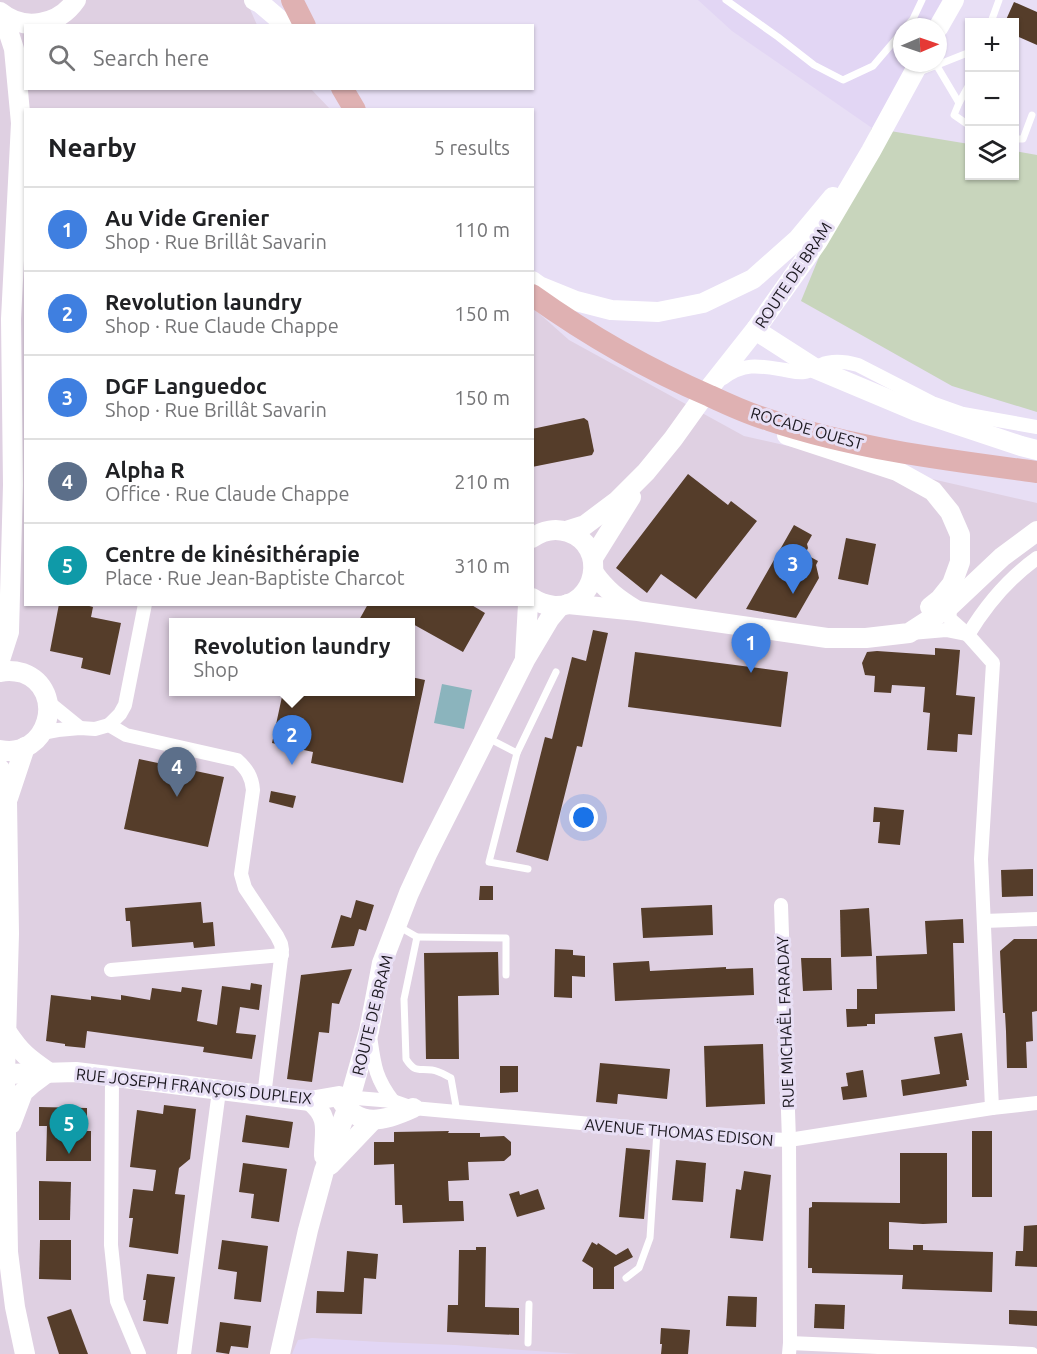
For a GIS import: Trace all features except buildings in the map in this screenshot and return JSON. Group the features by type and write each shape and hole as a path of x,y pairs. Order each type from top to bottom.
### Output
{"main road":[{"path":"1,14 21,23 55,22 76,0"},
{"path":"254,0 285,24"},
{"path":"292,0 304,24"},
{"path":"944,18 954,0"},
{"path":"0,660 9,632 12,485 11,319 24,114 14,49 1,14"},
{"name":"ROUTE DE BRAM","path":"534,537 545,531 566,531 585,525 617,501 646,472 756,329 818,241 920,72"},
{"path":"26,108 31,90"},
{"path":"331,90 342,108"},
{"path":"343,90 354,108"},
{"path":"534,282 576,301 611,310 658,312 703,303 753,279 798,239 871,151"},
{"name":"ROCADE OUEST","path":"534,296 630,358 676,382 768,420 896,451 1037,472"},
{"path":"756,329 816,369 916,411 1037,450"},
{"path":"768,420 787,436 897,471 933,491 950,512 960,535 960,562 952,584 940,599 918,618 883,636"},
{"name":"ROUTE DE BRAM","path":"280,1354 324,1171 369,1031 382,963 397,925 427,854 525,660 550,618 564,605 578,599 591,583 593,566 646,472"},
{"path":"566,531 583,541 589,549 593,566 603,585 617,598 638,611"},
{"path":"534,599 548,605 638,611 827,638 866,639 909,633 949,607 1002,557 1037,531"},
{"name":"ROUTE DE BRAM","path":"525,660 528,606"},
{"path":"9,632 27,675"},
{"path":"0,672 16,671 36,682 44,691 49,713 42,733 34,742 14,751 0,750"},
{"path":"8,801 25,747"},
{"path":"0,769 5,781 8,801 9,934 3,1074 3,1107 7,1133 8,1252 15,1307 25,1354"},
{"path":"372,1121 355,1116 345,1101 363,1010 382,963"},
{"path":"5,1043 19,1049 48,1072 23,1092 7,1133"},
{"name":"RUE JOSEPH FRANÇOIS DUPLEIX","path":"3,1074 76,1072 310,1101 345,1101"},
{"path":"310,1101 320,1109 325,1119 324,1171"},
{"path":"324,1171 372,1121 413,1108"}],"street":[{"path":"711,386 733,371 744,367 760,366 802,373 816,369 822,364 846,362 858,365 932,403 963,414 1037,427"},
{"path":"968,635 997,594 1023,568 1037,558"},
{"path":"42,733 80,728 95,729 109,725 120,714 125,705 145,606"},
{"path":"949,607 950,619 993,663 981,859 992,1108"},
{"path":"909,633 946,630 968,635"},
{"path":"48,702 80,728"},
{"path":"109,725 126,735 237,760 244,766 252,780 253,790 241,874 245,888 277,936 281,944 282,955 264,1096"},
{"name":"RUE MICHAËL FARADAY","path":"780,905 789,1140 789,1348"},
{"path":"984,921 1037,919"},
{"path":"111,970 282,955"},
{"path":"369,1031 374,1067 382,1087 393,1101"},
{"path":"112,1078 111,1245 117,1300 139,1354"},
{"path":"184,1354 219,1090"},
{"name":"AVENUE THOMAS EDISON","path":"345,1101 393,1101 413,1108 657,1131 789,1140 1037,1103"},
{"path":"789,1348 1032,1354"}],"lane":[{"path":"726,0 778,36 814,65 843,80 873,66 893,43"},
{"path":"913,18 922,0"},
{"path":"992,18 999,0"},
{"path":"947,60 965,53"},
{"path":"927,72 959,103"},
{"path":"965,91 954,115 965,123"},
{"path":"1019,139 1023,139 1032,115"},
{"path":"528,869 489,862 517,753 556,672"},
{"path":"486,737 517,753"},
{"path":"397,925 417,937 506,938 506,975"},
{"path":"417,937 404,999 406,1059 411,1067 435,1070 451,1078 457,1112"},
{"path":"626,1278 639,1268 650,1238 657,1131"},
{"path":"528,1343 529,1304"}],"shaded area":[{"path":"0,0 246,0 257,24 24,24 24,90 312,90 329,108 24,108 24,606 534,606 534,309 569,340 744,436 1037,503 1037,1354 0,1354"},
{"path":"698,0 944,0 934,18 893,18 893,72 904,72 872,128 732,31"},
{"path":"872,128 965,143 965,180 1019,180 1019,152 1037,155 1037,412 952,386 801,301"},
{"path":"442,684 472,690 464,729 434,723"},
{"path":"312,1338 578,1354 292,1354 298,1340"}],"place":[{"name":"DGF Languedoc","path":"793,594"},
{"name":"Au Vide Grenier","path":"751,673"},
{"name":"Revolution laundry","path":"292,765"},
{"name":"Alpha R","path":"177,797"},
{"name":"Centre de kinésithérapie","path":"69,1154"}]}
